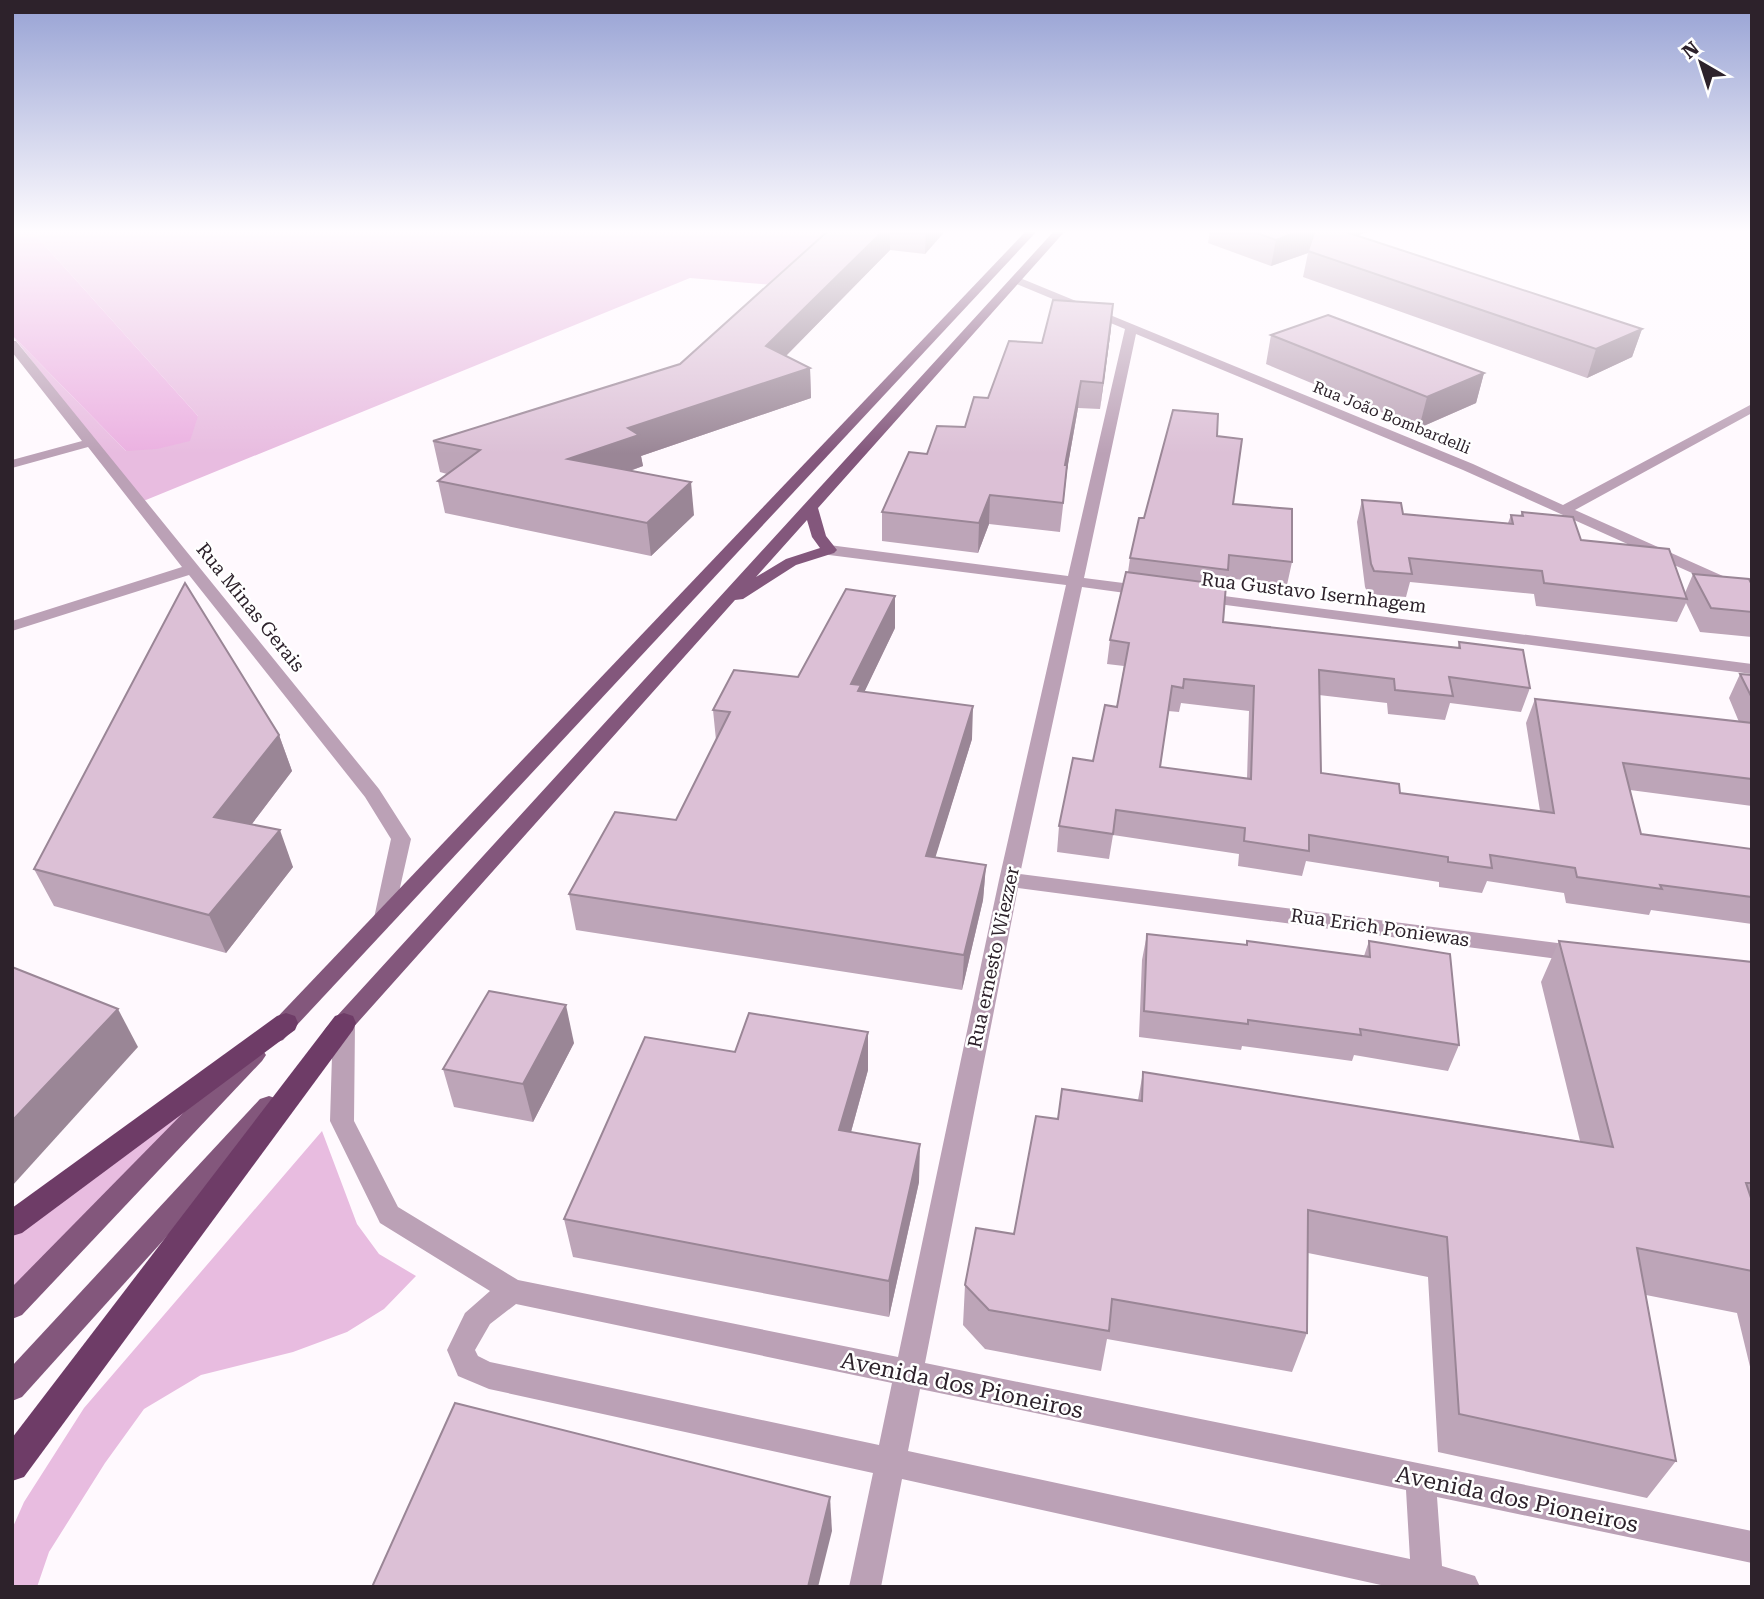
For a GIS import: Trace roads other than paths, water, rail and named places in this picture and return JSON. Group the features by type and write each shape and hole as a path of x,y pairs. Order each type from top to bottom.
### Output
{"highway":[{"path":"12,1224 286,1023"},
{"path":"12,1465 344,1023"}],"main road":[{"path":"12,1306 286,1023 963,305"},
{"path":"12,1387 994,305"},
{"path":"716,610 791,562 829,551 819,537 810,506"}],"street":[{"name":"Rua João Bombardelli","path":"1074,305 1468,467 1752,595"},
{"name":"Rua ernesto Wiezzer","path":"865,1587 1009,880 1131,329"},
{"name":"Rua Minas Gerais","path":"13,347 194,568 372,793 401,839 385,918"},
{"path":"1564,510 1752,408"},
{"path":"12,464 89,443"},
{"path":"829,551 1158,593"},
{"path":"12,626 194,568"},
{"name":"Rua Gustavo Isernhagem","path":"1185,596 1752,669"},
{"name":"Rua Erich Poniewas","path":"1009,880 1603,957"},
{"name":"Avenida dos Pioneiros","path":"344,1023 342,1121 389,1215 513,1291 1752,1548"},
{"path":"513,1291 489,1306 470,1325 461,1350 468,1366 489,1375 890,1460 1464,1587"},
{"path":"1421,1479 1427,1578"}]}
